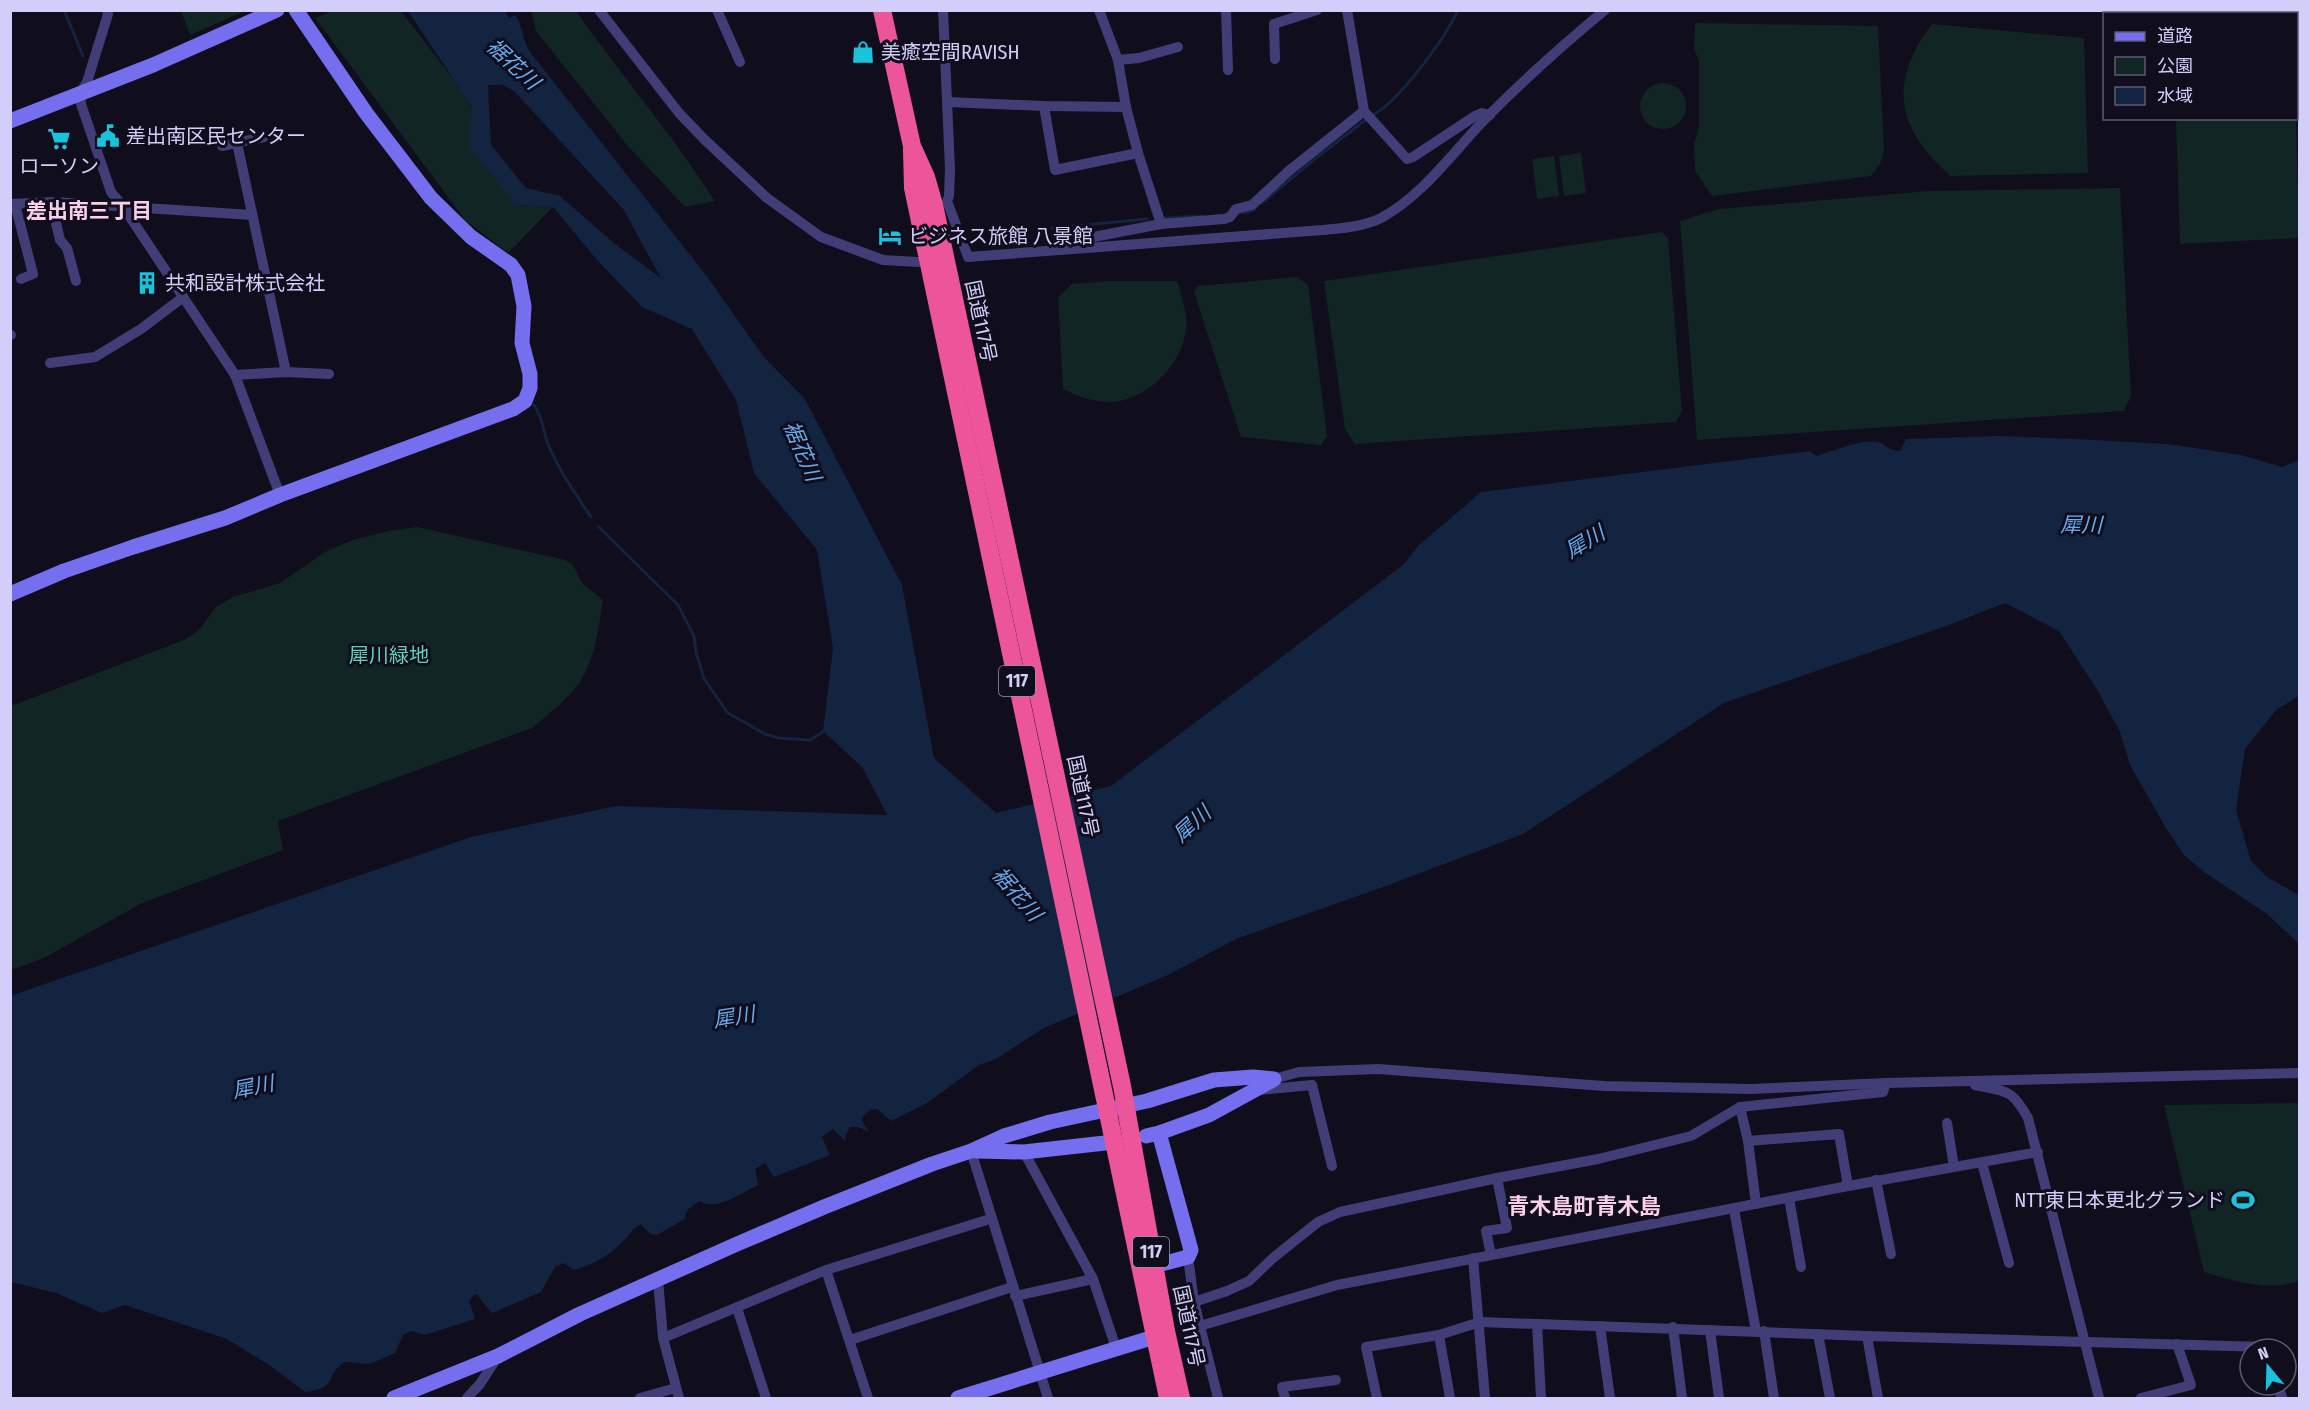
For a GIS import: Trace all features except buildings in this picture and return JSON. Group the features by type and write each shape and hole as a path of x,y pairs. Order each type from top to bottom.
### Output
{"highway":[{"name":"117","path":"882,10 912,146 926,177 933,205"},
{"name":"国道117号","path":"933,205 932,268 1168,1398"},
{"name":"国道117号","path":"932,268 1122,1086 1166,1331 1181,1398"}],"street":[{"path":"107,10 108,14 87,82 80,93 81,104 111,192 122,205 235,375 280,495"},
{"path":"10,122 153,65 277,10"},
{"path":"10,594 64,571 225,518 280,495 513,409 525,401 530,388 530,374 522,343 524,306 518,275 511,265 462,230 431,198 366,113 296,10"},
{"path":"599,10 679,112 705,140 767,198 821,237 883,260 932,268"},
{"path":"717,10 740,62"},
{"path":"944,10 949,196 933,205 968,257 1323,230 1357,226 1380,218 1401,204 1426,182 1490,115 1566,42 1605,10"},
{"path":"1099,10 1118,60 1126,107 1138,153 1161,224"},
{"path":"1226,10 1228,70"},
{"path":"1275,59 1274,24 1317,10"},
{"path":"1347,10 1368,116 1407,159 1475,116 1482,113 1490,115"},
{"path":"1118,60 1139,58 1178,47"},
{"path":"948,102 1126,107"},
{"path":"1044,106 1054,170 1138,153"},
{"path":"1082,248 1088,238 1233,213 1252,205 1290,170 1368,116"},
{"path":"222,146 264,137"},
{"path":"237,143 286,372"},
{"path":"51,202 60,240 66,248 76,281"},
{"path":"21,279 33,274 13,204 51,202 122,205 252,215"},
{"path":"50,363 95,357 141,328 182,298"},
{"path":"235,375 286,372 329,374"},
{"path":"1218,1398 1194,1302 1188,1257 1191,1250 1153,1135 1209,1114 1274,1079 1299,1071 1378,1069 1592,1085 1751,1089 1886,1083 2300,1073"},
{"path":"394,1398 498,1356 580,1314 824,1207 971,1151 1004,1136 1041,1125 1105,1100 1126,1105 1147,1101 1214,1080 1253,1077 1274,1079"},
{"path":"1960,1082 2006,1092 2017,1098 2028,1118 2099,1398"},
{"path":"1194,1302 1250,1281 1318,1222 1340,1212 1598,1159 1691,1136 1740,1107 1883,1092 1886,1083"},
{"path":"1251,1091 1312,1085 1332,1166"},
{"path":"1740,1107 1748,1142 1756,1204"},
{"path":"1947,1124 1954,1167"},
{"path":"1748,1142 1839,1134 1848,1186"},
{"path":"971,1151 1024,1152 1105,1143"},
{"path":"971,1151 990,1219 1048,1398"},
{"path":"1024,1152 1093,1279 1116,1348"},
{"path":"1200,1326 1337,1285 1876,1180 2038,1152"},
{"path":"1982,1163 2009,1263"},
{"path":"1491,1255 1486,1231 1507,1228 1497,1178"},
{"path":"1876,1180 1891,1254"},
{"path":"1789,1198 1801,1267"},
{"path":"1734,1209 1774,1398"},
{"path":"663,1338 826,1270 990,1219"},
{"path":"1154,1266 1188,1257"},
{"path":"1473,1258 1485,1398"},
{"path":"826,1270 868,1398"},
{"path":"849,1340 1013,1292 1093,1279"},
{"path":"640,1398 677,1393 663,1338 658,1280"},
{"path":"737,1308 766,1398"},
{"path":"1377,1398 1366,1347 1439,1335 1480,1322 2238,1346"},
{"path":"1537,1324 1541,1398"},
{"path":"1600,1326 1610,1398"},
{"path":"1673,1327 1682,1398"},
{"path":"1710,1330 1719,1398"},
{"path":"1818,1334 1830,1398"},
{"path":"1439,1335 1450,1398"},
{"path":"1867,1336 1878,1398"},
{"path":"958,1398 1154,1337"},
{"path":"2141,1398 2192,1385 2177,1344"},
{"path":"467,1398 480,1384 498,1356"},
{"path":"1285,1398 1282,1387 1336,1380"}],"green space":[{"path":"181,10 245,11 190,35"},
{"path":"333,11 401,11 458,85 472,108 515,205 553,207 508,253 465,220 315,18"},
{"path":"529,11 576,11 715,201 685,207 627,145 536,31 532,13"},
{"path":"1695,23 1878,26 1884,151 1880,164 1871,176 1712,196 1695,171 1694,144 1699,127 1699,61 1694,49"},
{"path":"1932,24 2084,38 2088,173 1951,176 1933,159 1909,123 1904,105 1904,86 1908,66"},
{"path":"1663,83 1679,90 1686,106 1679,122 1663,129 1647,122 1640,106 1647,90"},
{"path":"2176,120 2296,120 2299,238 2180,244"},
{"path":"1581,153 1586,193 1564,196 1559,156"},
{"path":"1554,156 1559,196 1537,199 1532,159"},
{"path":"2120,188 2131,396 2124,411 1697,440 1680,221 1719,209 1930,191"},
{"path":"1662,232 1668,239 1682,411 1676,422 1355,444 1345,429 1324,281"},
{"path":"1297,277 1308,285 1327,436 1321,445 1241,437 1194,292 1198,286"},
{"path":"1109,281 1177,281 1186,317 1186,332 1182,347 1165,374 1140,394 1111,402 1086,398 1063,389 1058,298 1071,284"},
{"name":"犀川緑地","path":"417,527 565,560 573,565 582,583 603,600 596,642 589,663 580,682 569,695 532,728 278,821 283,850 142,903 44,958 11,970 11,706 184,640 199,630 216,607 233,597 280,583 325,552 353,540 388,531"},
{"name":"NTT東日本更北グランド","path":"2299,1103 2299,1281 2275,1286 2251,1284 2204,1272 2164,1105"}],"water":[{"path":"504,10 509,18 515,15 530,52 706,275 763,356 805,399 902,585 934,758 996,813 1111,786 1403,565 1418,546 1481,492 1810,451 1816,456 1863,442 1878,442 1900,451 1906,439 2000,436 2168,444 2241,455 2282,467 2299,460 2299,696 2276,710 2245,749 2236,810 2251,861 2267,877 2299,895 2299,944 2267,914 2204,872 2184,855 2130,765 2120,732 2099,693 2059,631 2005,603 1949,625 1724,703 1523,834 1236,939 1168,975 1044,1028 996,1059 979,1065 927,1103 891,1121 877,1109 870,1110 863,1116 862,1121 869,1132 858,1127 850,1127 845,1137 846,1142 833,1129 822,1137 830,1155 774,1177 765,1163 755,1169 758,1185 737,1196 714,1204 700,1201 687,1210 685,1219 657,1235 650,1234 641,1224 634,1228 616,1248 603,1258 588,1265 574,1270 563,1263 555,1267 541,1292 492,1313 476,1294 469,1300 475,1319 425,1335 411,1331 403,1335 395,1353 370,1364 344,1362 334,1372 328,1384 316,1390 305,1392 272,1367 227,1339 125,1305 102,1313 56,1293 11,1282 10,996 471,837 616,806 887,815 862,767 823,731 833,648 817,550 754,473 736,400 692,329 642,307 597,260 553,207 515,205 469,146 472,107 408,11","holes":["488,85 502,85 514,91 623,209 661,278 614,243 560,196 526,188 491,145"]}],"waterway":[{"path":"64,10 83,56"},
{"path":"1373,115 1384,108 1408,83 1443,37 1458,10"},
{"path":"1262,203 1367,119"},
{"path":"1238,213 1255,209"},
{"path":"1165,218 1202,216"},
{"path":"1052,228 1147,219"},
{"path":"534,405 557,463 591,517"},
{"path":"599,527 678,605 694,636 704,679 728,713 765,734 779,738 810,740 824,731"}],"place":[{"name":"美癒空間RAVISH","path":"863,52"},
{"name":"差出南区民センター","path":"108,136"},
{"name":"ローソン","path":"59,139"},
{"name":"ビジネス旅館 八景館","path":"890,236"},
{"name":"共和設計株式会社","path":"147,283"},
{"name":"NTT東日本更北グランド","path":"2243,1200"}],"district":[{"name":"差出南三丁目","path":"89,211"},
{"name":"青木島町青木島","path":"1584,1206"}],"water label":[{"name":"裾花川","path":"513,64"},
{"name":"裾花川","path":"802,451"},
{"name":"犀川","path":"2081,525"},
{"name":"犀川","path":"1585,542"},
{"name":"犀川","path":"1192,824"},
{"name":"裾花川","path":"1017,894"},
{"name":"犀川","path":"734,1017"},
{"name":"犀川","path":"253,1087"}]}
